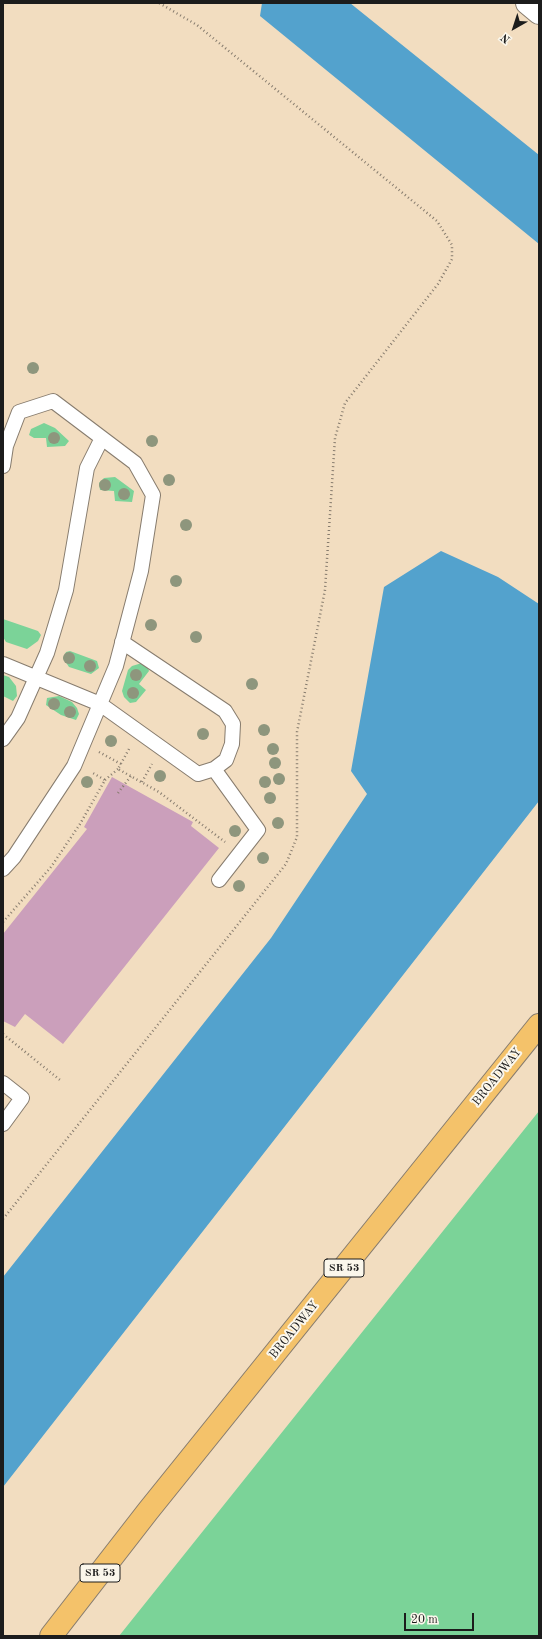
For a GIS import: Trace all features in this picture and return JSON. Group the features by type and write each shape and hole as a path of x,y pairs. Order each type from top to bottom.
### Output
{"main road":[{"name":"BROADWAY","path":"51,1636 148,1511 539,1025"}],"street":[{"path":"527,3 539,13"}],"lane":[{"path":"3,466 6,446 19,412 53,401 135,463 153,495 141,571 116,666 74,766 14,858 3,869"},
{"path":"3,739 18,718 47,653 66,590 87,468 102,438"},
{"path":"3,664 100,704 198,774 214,769 226,760 232,744 233,724 225,711 122,642"},
{"path":"214,769 258,830 219,880"},
{"path":"3,1083 22,1098 3,1124"}],"path":[{"path":"3,1219 286,864 297,837 297,732 326,590 335,438 345,403 438,284 452,259 452,245 436,221 197,25 159,3"},
{"path":"3,922 51,867 80,824 105,780 118,770 132,744"},
{"path":"96,750 121,764"},
{"path":"142,782 154,761"},
{"path":"86,769 105,780"},
{"path":"118,770 159,792 240,853"},
{"path":"118,793 131,776"},
{"path":"3,1034 60,1080"}],"green space":[{"path":"44,423 55,428 69,441 65,446 47,447 46,438 34,438 29,435 31,429"},
{"path":"115,477 134,491 132,502 115,501 114,491 100,490 99,483 104,478"},
{"path":"3,619 38,631 41,635 38,641 27,649 6,642 3,637"},
{"path":"70,651 97,661 99,668 91,674 69,667 63,658 66,652"},
{"path":"142,663 147,665 149,671 139,684 146,690 136,702 130,703 124,697 122,691 128,670 132,666"},
{"path":"3,675 9,677 16,686 17,696 13,701 3,696"},
{"path":"59,696 72,702 77,708 79,714 76,720 61,715 46,705 47,698"},
{"path":"539,1111 539,1636 119,1636"}],"water":[{"path":"262,3 350,3 539,155 539,244 260,16"},
{"path":"441,551 498,577 539,604 539,801 3,1487 3,1277 271,938 367,794 351,771 384,587"}],"building":[{"path":"112,777 193,822 191,826 219,848 63,1044 25,1014 15,1027 3,1021 3,934 87,829 84,827"}]}
